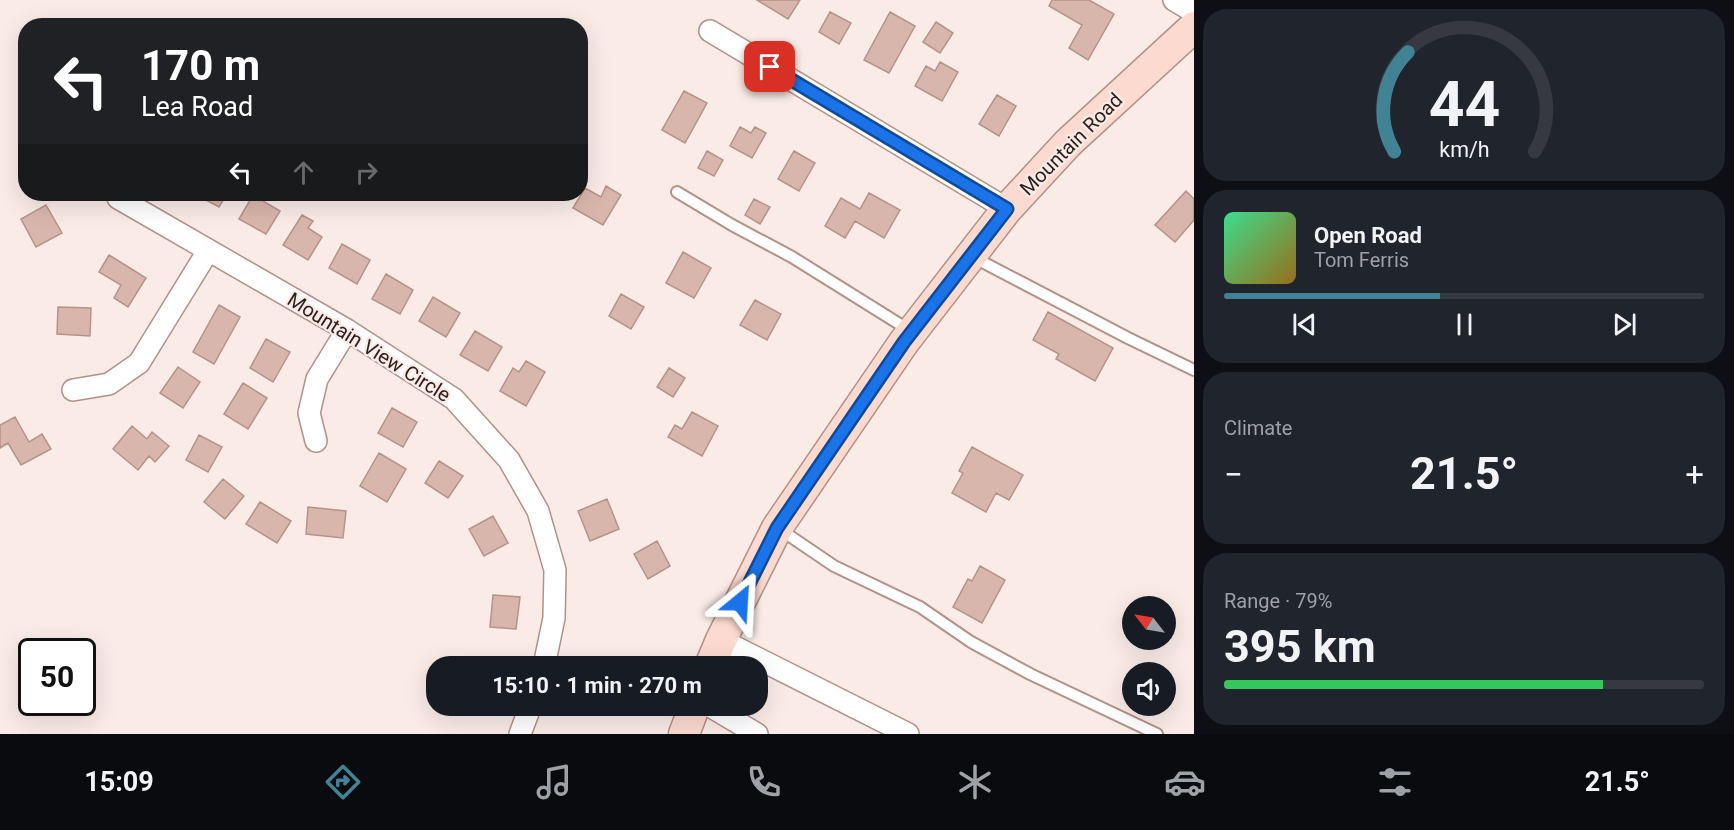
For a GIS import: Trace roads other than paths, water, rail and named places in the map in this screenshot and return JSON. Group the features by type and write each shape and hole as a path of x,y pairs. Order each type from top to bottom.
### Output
{"main road":[{"name":"Mountain Road","path":"716,653 777,528 912,332 1007,209 1068,143 1194,27"},
{"path":"684,734 691,716"}],"street":[{"path":"1173,0 1194,12"},
{"path":"710,31 1007,209"},
{"name":"Mountain View Circle","path":"123,201 347,330 454,399 509,460 538,511 555,570 554,618 546,656"},
{"path":"73,390 109,384 139,363 208,250"},
{"path":"316,441 309,413 317,379 347,330"},
{"path":"716,653 908,734"},
{"path":"520,734 527,716"},
{"path":"727,716 757,734"}],"lane":[{"path":"677,192 792,257 912,332"},
{"path":"971,256 1194,370"},
{"path":"777,528 834,566 920,607 971,642 1030,674 1158,734"}]}
